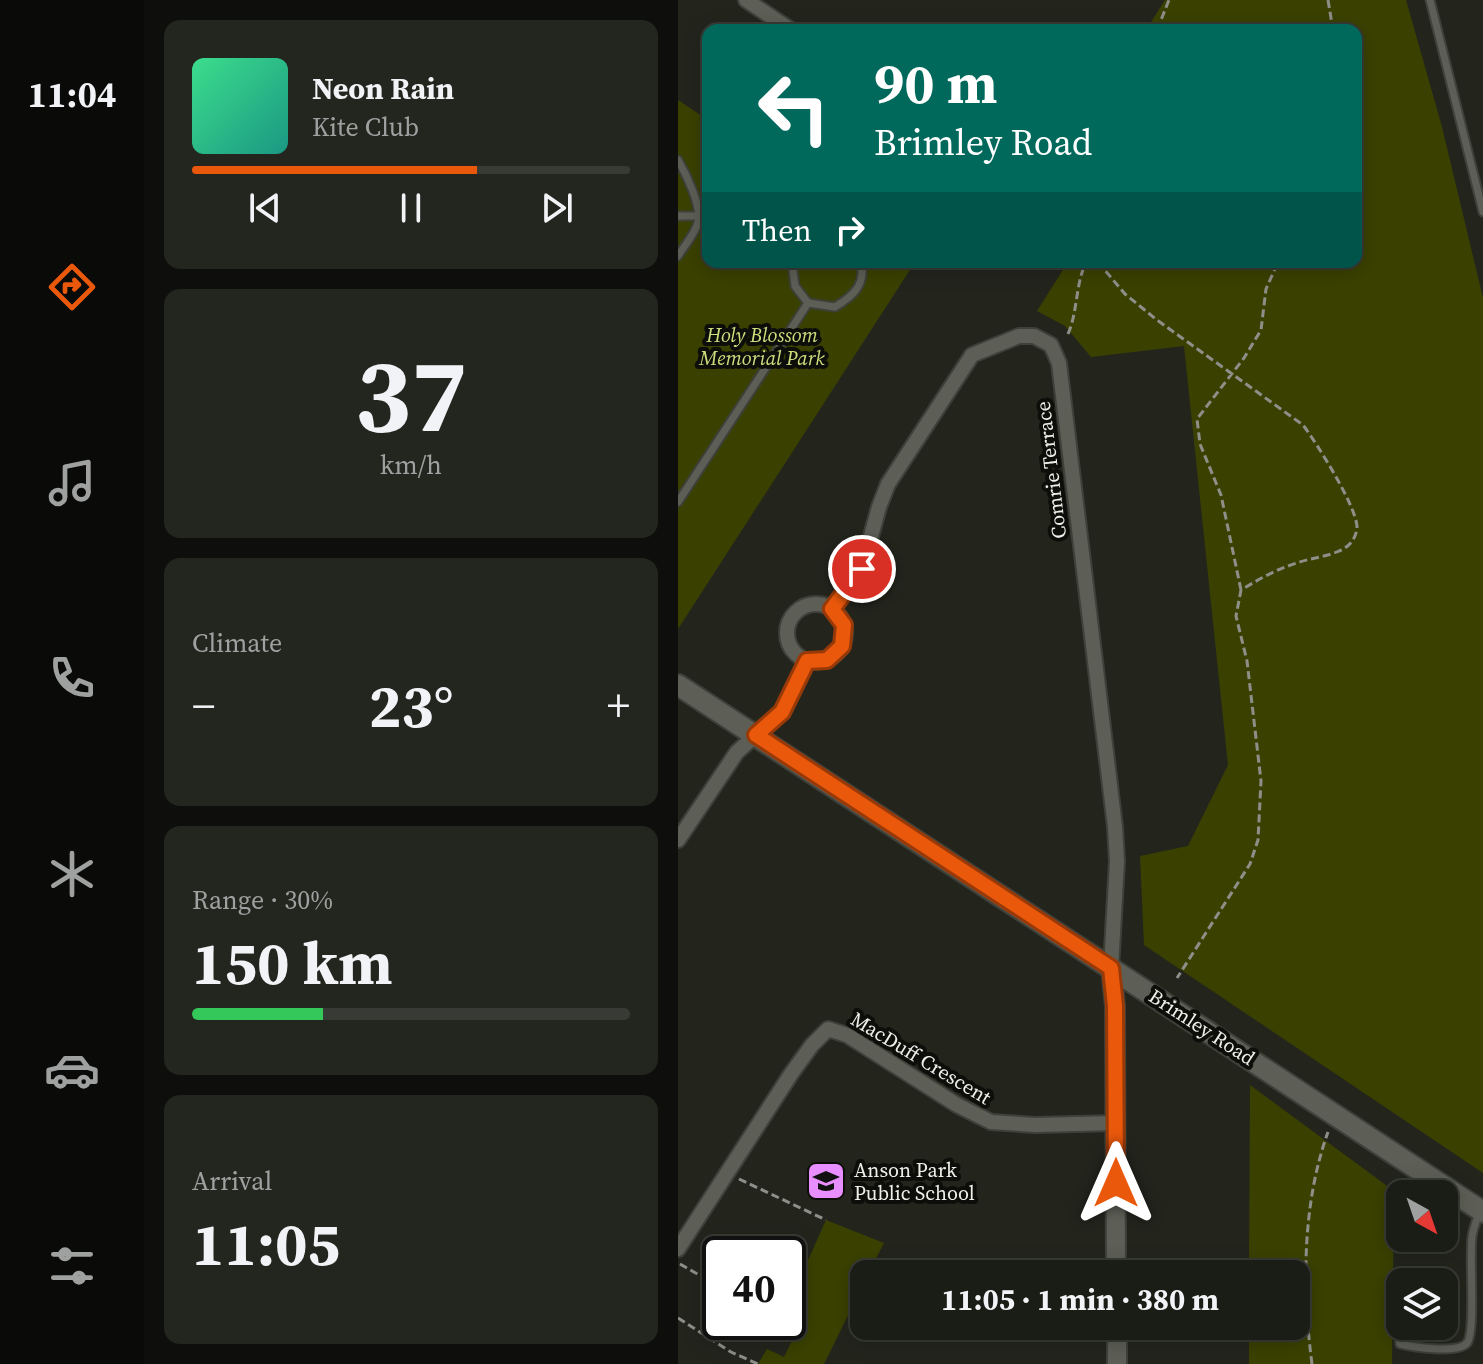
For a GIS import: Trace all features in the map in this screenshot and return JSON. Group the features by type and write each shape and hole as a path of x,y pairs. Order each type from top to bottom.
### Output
{"main road":[{"name":"Brimley Road","path":"678,685 1481,1211"}],"street":[{"path":"746,0 782,24"},
{"name":"Comrie Terrace","path":"832,609 862,569 888,484 972,355 1026,335 1049,343 1059,363 1115,827 1117,861 1111,968"},
{"path":"811,604 822,605 832,609 844,625 842,646 827,660 807,661 790,647 787,636 793,616 801,608 811,604"},
{"path":"678,840 737,752 782,712 807,661"},
{"path":"1111,968 1115,1006 1116,1260"},
{"name":"MacDuff Crescent","path":"679,1257 791,1074 828,1029 847,1035 957,1105 991,1122 1035,1125 1116,1123"},
{"path":"1117,1340 1117,1364"}],"lane":[{"path":"1430,0 1483,212"},
{"path":"678,160 688,177 698,214 698,225 678,256"},
{"path":"678,216 702,215"},
{"path":"793,268 795,286 808,303 835,307 854,295 863,274 862,268"},
{"path":"678,502 808,303"},
{"path":"1400,1340 1400,1344 1453,1349 1468,1342 1472,1330 1472,1235 1481,1211"}],"path":[{"path":"1159,24 1169,0"},
{"path":"1330,0 1332,24"},
{"path":"1068,334 1083,268"},
{"path":"1103,268 1125,294 1303,425 1348,501 1358,525 1353,542 1339,551 1261,577 1241,590"},
{"path":"1177,978 1250,864 1258,840 1261,781 1247,661 1236,616 1241,590 1224,506 1200,444 1197,419 1261,330 1266,289 1275,268"},
{"path":"1312,1364 1306,1289 1308,1235 1314,1182 1335,1114"},
{"path":"727,1174 826,1220"},
{"path":"679,1257 702,1274"},
{"path":"678,1318 731,1352 758,1364"}],"green space":[{"path":"1165,0 1406,0 1442,127 1483,298 1483,1173 1144,945 1140,856 1188,846 1228,765 1184,346 1091,357 1065,326 1037,311 1064,268 1362,268 1362,24 1150,24"},
{"name":"Holy Blossom Memorial Park","path":"678,100 702,116 702,268 911,268 678,629"},
{"path":"1250,1085 1386,1185 1386,1252 1393,1252 1393,1268 1386,1268 1386,1340 1392,1340 1392,1364 1249,1364 1249,1340 1310,1340 1310,1260 1249,1260"},
{"path":"826,1220 884,1243 875,1260 850,1260 850,1311 824,1364 758,1364 767,1349 784,1357 792,1340 806,1340 806,1264"}],"place":[{"name":"Anson Park Public School","path":"826,1181"}],"route":[{"path":"862,569 832,609 844,625 842,646 827,660 807,661 782,712 756,735 1111,968 1115,1006 1116,1183"}]}
